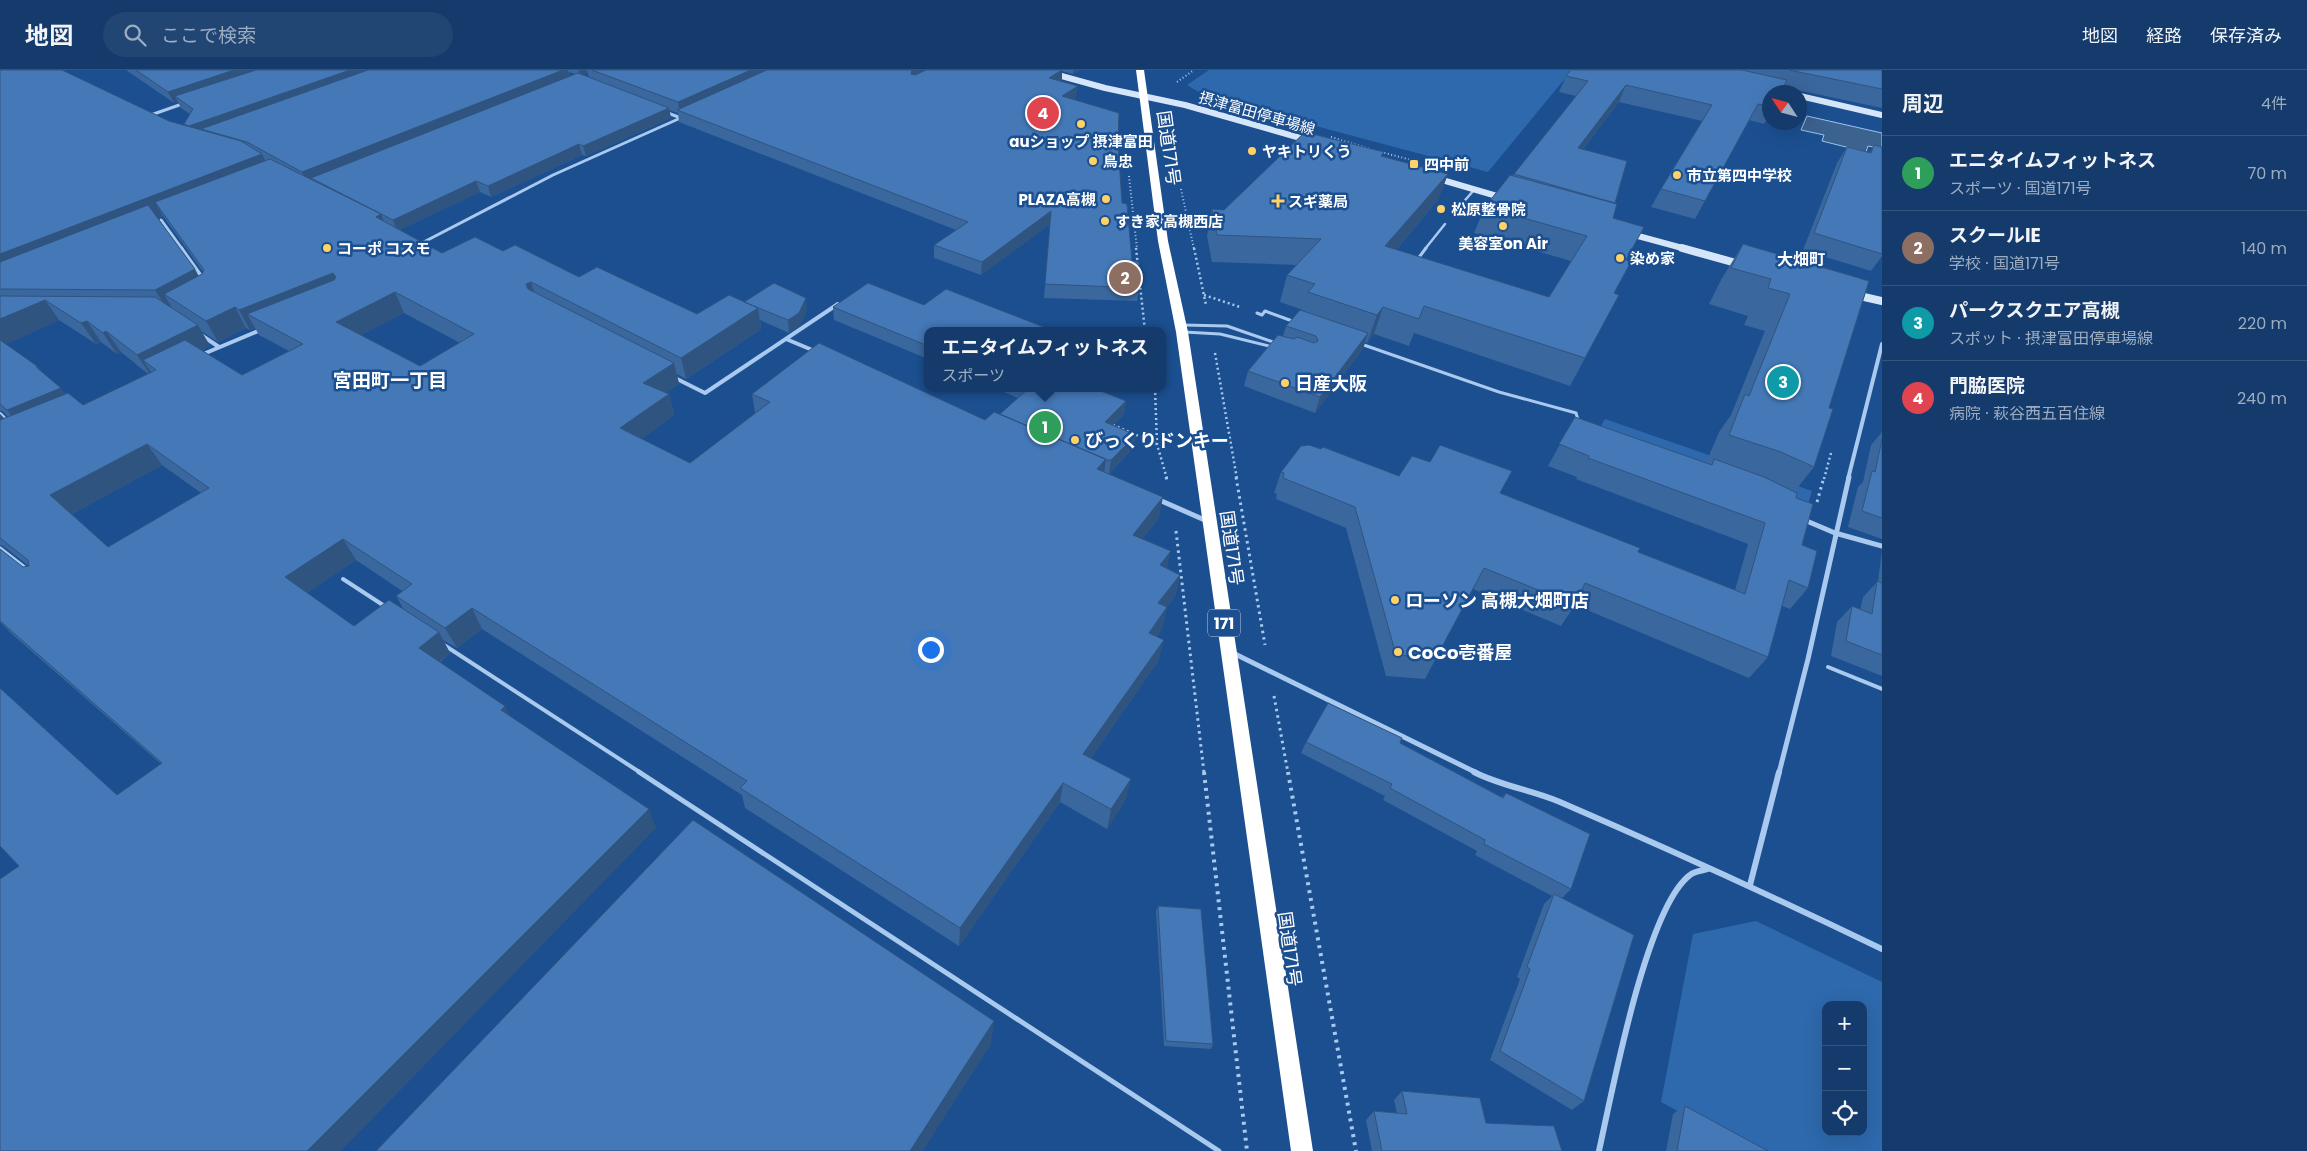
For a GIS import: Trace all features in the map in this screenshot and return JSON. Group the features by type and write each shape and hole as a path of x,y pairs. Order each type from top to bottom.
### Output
{"highway":[{"name":"国道171号","path":"1140,70 1163,241 1182,329 1302,1151"}],"main road":[{"name":"摂津富田停車場線","path":"1040,70 1185,106 1316,142"},
{"path":"1807,98 1882,115"},
{"path":"1422,174 1511,200"},
{"path":"1622,231 1754,268"},
{"path":"1844,292 1882,301"}],"street":[{"path":"149,122 142,118 186,103"},
{"path":"663,111 681,118"},
{"path":"409,240 418,245 553,175 690,114"},
{"path":"152,224 170,217"},
{"path":"162,220 206,283"},
{"path":"671,376 705,393 838,304"},
{"path":"193,360 219,347 272,326"},
{"path":"194,330 219,347"},
{"path":"786,339 822,354"},
{"path":"1750,885 1808,659 1835,533 1882,344"},
{"path":"0,414 12,425"},
{"path":"1578,420 1581,428"},
{"path":"1155,498 1209,522"},
{"path":"1794,515 1835,533 1882,546"},
{"path":"0,549 30,573"},
{"path":"1228,650 1484,777 1558,801 1708,869 1750,885 1882,949"},
{"path":"1599,1151 1646,957 1658,923 1678,887 1689,876 1708,869"}],"lane":[{"path":"1460,206 1474,190"},
{"path":"1412,266 1445,224"},
{"path":"1257,313 1262,315 1266,311 1299,324"},
{"path":"1182,329 1227,326 1282,346"},
{"path":"1182,329 1211,333 1275,347"},
{"path":"1354,342 1499,392 1576,413 1578,420"},
{"path":"343,579 393,612"},
{"path":"435,639 1219,1151"},
{"path":"1828,667 1882,689"}],"path":[{"path":"1175,84 1194,70"},
{"path":"1323,135 1370,148"},
{"path":"1379,151 1426,164"},
{"path":"1128,172 1145,327"},
{"path":"1180,185 1210,326"},
{"path":"1204,295 1257,313"},
{"path":"1211,333 1288,783 1356,1151"},
{"path":"1155,392 1157,444 1173,506 1248,1151"},
{"path":"1114,425 1157,444"},
{"path":"1129,439 1134,434"}],"shaded area":[{"path":"1209,70 1572,70 1488,172 1207,97 1187,85"},
{"path":"1807,116 1882,133 1882,149 1868,146 1866,152 1822,141 1824,135 1801,130 1807,130"},
{"path":"1605,419 1812,491 1806,511 1600,428"},
{"path":"1756,921 1882,982 1882,1151 1751,1151 1661,1102 1693,934"}],"building":[{"path":"0,70 62,70 169,121 241,141 262,154 0,254"},
{"path":"136,70 234,70 168,92"},
{"path":"256,70 350,70 189,126 184,124 193,109 175,96"},
{"path":"368,70 563,70 302,172 247,142 201,129"},
{"path":"592,70 751,70 678,102"},
{"path":"767,70 912,70 911,74 915,75 926,70 1062,70 1049,78 1078,86 1062,96 1119,113 1118,142 1122,203 1127,204 1132,261 1138,261 1139,288 1045,284 1051,211 982,262 934,245 968,222 677,110"},
{"path":"1571,70 1742,70 1787,80 1784,85 1762,85 1762,105 1758,104 1705,201 1661,189 1712,105 1626,85 1578,148 1627,161 1615,203 1514,174 1588,81 1566,76"},
{"path":"1789,70 1882,70 1882,89"},
{"path":"578,73 669,108 583,146 579,144 488,186 476,181 393,220 311,178"},
{"path":"1305,132 1384,152 1381,156 1448,174 1385,246 1549,297 1587,236 1485,207 1510,175 1617,204 1613,218 1644,227 1626,260 1631,262 1614,293 1619,295 1585,358 1424,306 1419,319 1383,307 1377,315 1308,292 1315,284 1287,275 1321,239 1217,235 1212,209 1224,210"},
{"path":"1874,145 1882,147 1882,254 1814,233 1847,147 1871,153"},
{"path":"270,159 381,214 376,217 442,253 475,237 503,251 515,245 579,277 597,267 697,314 729,295 758,308 681,358 531,282 526,284 528,289 674,363 643,383 669,394 620,428 690,463 770,402 752,394 819,343 985,420 994,412 1106,459 1097,469 1163,497 1133,535 1171,551 1160,565 1180,575 1158,603 1167,607 1149,633 1164,640 1083,754 1131,779 1111,809 1063,783 960,928 740,788 747,781 472,608 445,628 396,596 412,584 343,539 285,577 354,626 389,600 439,632 419,648 505,706 501,710 649,809 307,1151 0,1151 0,879 19,866 0,846 0,688 117,795 162,763 0,621 0,549 23,567 29,566 28,560 0,538 0,420 68,393 83,405 156,370 143,360 185,340 242,375 303,344 247,314 334,280 336,277 333,273 239,310 235,307 206,321 164,294 202,274 204,270 155,202","holes":["395,292 474,334 420,366 336,322","147,444 209,488 108,547 50,495"]},
{"path":"148,205 195,269 155,290 0,289 0,262"},
{"path":"1743,244 1869,281 1829,408 1833,409 1814,467 1781,452 1729,435 1745,394 1749,396 1790,294 1768,288 1771,279 1731,268"},
{"path":"774,283 806,298 799,313 788,320 744,302"},
{"path":"868,283 924,305 946,289 1044,327 924,327 924,344 833,307"},
{"path":"0,296 155,297 198,325 137,355 106,331 103,333 87,321 81,323 45,300 0,319"},
{"path":"1300,310 1368,333 1320,397 1248,371 1278,335 1294,339 1297,337 1314,343 1318,341 1316,336 1286,326"},
{"path":"0,340 37,366 61,388 7,410 0,404"},
{"path":"1025,392 1104,392 1126,401 1105,422 1136,435 1111,460 1107,460 1000,414"},
{"path":"1575,417 1712,465 1714,459 1764,477 1797,493 1796,498 1813,504 1802,545 1817,551 1808,588 1789,580 1768,657 1585,583 1575,605 1484,568 1436,658 1396,655 1355,507 1283,478 1284,473 1281,472 1301,446 1309,445 1321,449 1323,447 1399,476 1412,456 1430,462 1440,445 1512,471 1500,493 1640,548 1638,552 1745,594 1765,523 1588,458 1589,456 1559,444"},
{"path":"1882,439 1882,518 1862,511 1872,471 1875,472"},
{"path":"1877,581 1882,583 1882,655 1846,641 1852,606 1872,614"},
{"path":"1328,703 1402,738 1400,743 1503,798 1506,793 1590,834 1571,889 1484,844 1485,840 1390,788 1392,784 1306,742"},
{"path":"693,820 994,1021 910,1151 376,1151"},
{"path":"1554,894 1634,935 1584,1101 1500,1051 1530,969 1527,967"},
{"path":"1158,906 1201,909 1213,1044 1166,1041"},
{"path":"1402,1091 1480,1098 1486,1123 1554,1126 1562,1151 1382,1151 1374,1111 1407,1114"},
{"path":"1685,1106 1768,1151 1677,1151"}],"place":[{"name":"門脇医院","path":"1043,113"},
{"name":"auショップ 摂津富田","path":"1081,124"},
{"name":"ヤキトリくう","path":"1252,151"},
{"name":"鳥忠","path":"1093,161"},
{"name":"四中前","path":"1414,164"},
{"name":"市立第四中学校","path":"1677,175"},
{"name":"PLAZA高槻","path":"1106,199"},
{"name":"スギ薬局","path":"1278,201"},
{"name":"松原整骨院","path":"1441,209"},
{"name":"すき家 高槻西店","path":"1105,221"},
{"name":"美容室on Air","path":"1503,226"},
{"name":"コーポ コスモ","path":"327,248"},
{"name":"染め家","path":"1620,258"},
{"name":"スクールIE","path":"1125,278"},
{"name":"パークスクエア高槻","path":"1783,382"},
{"name":"日産大阪","path":"1285,383"},
{"name":"エニタイムフィットネス","path":"1045,427"},
{"name":"びっくりドンキー","path":"1075,440"},
{"name":"ローソン 高槻大畑町店","path":"1395,600"},
{"name":"CoCo壱番屋","path":"1398,652"}],"district":[{"name":"大畑町","path":"1801,259"},
{"name":"宮田町一丁目","path":"390,380"}]}
